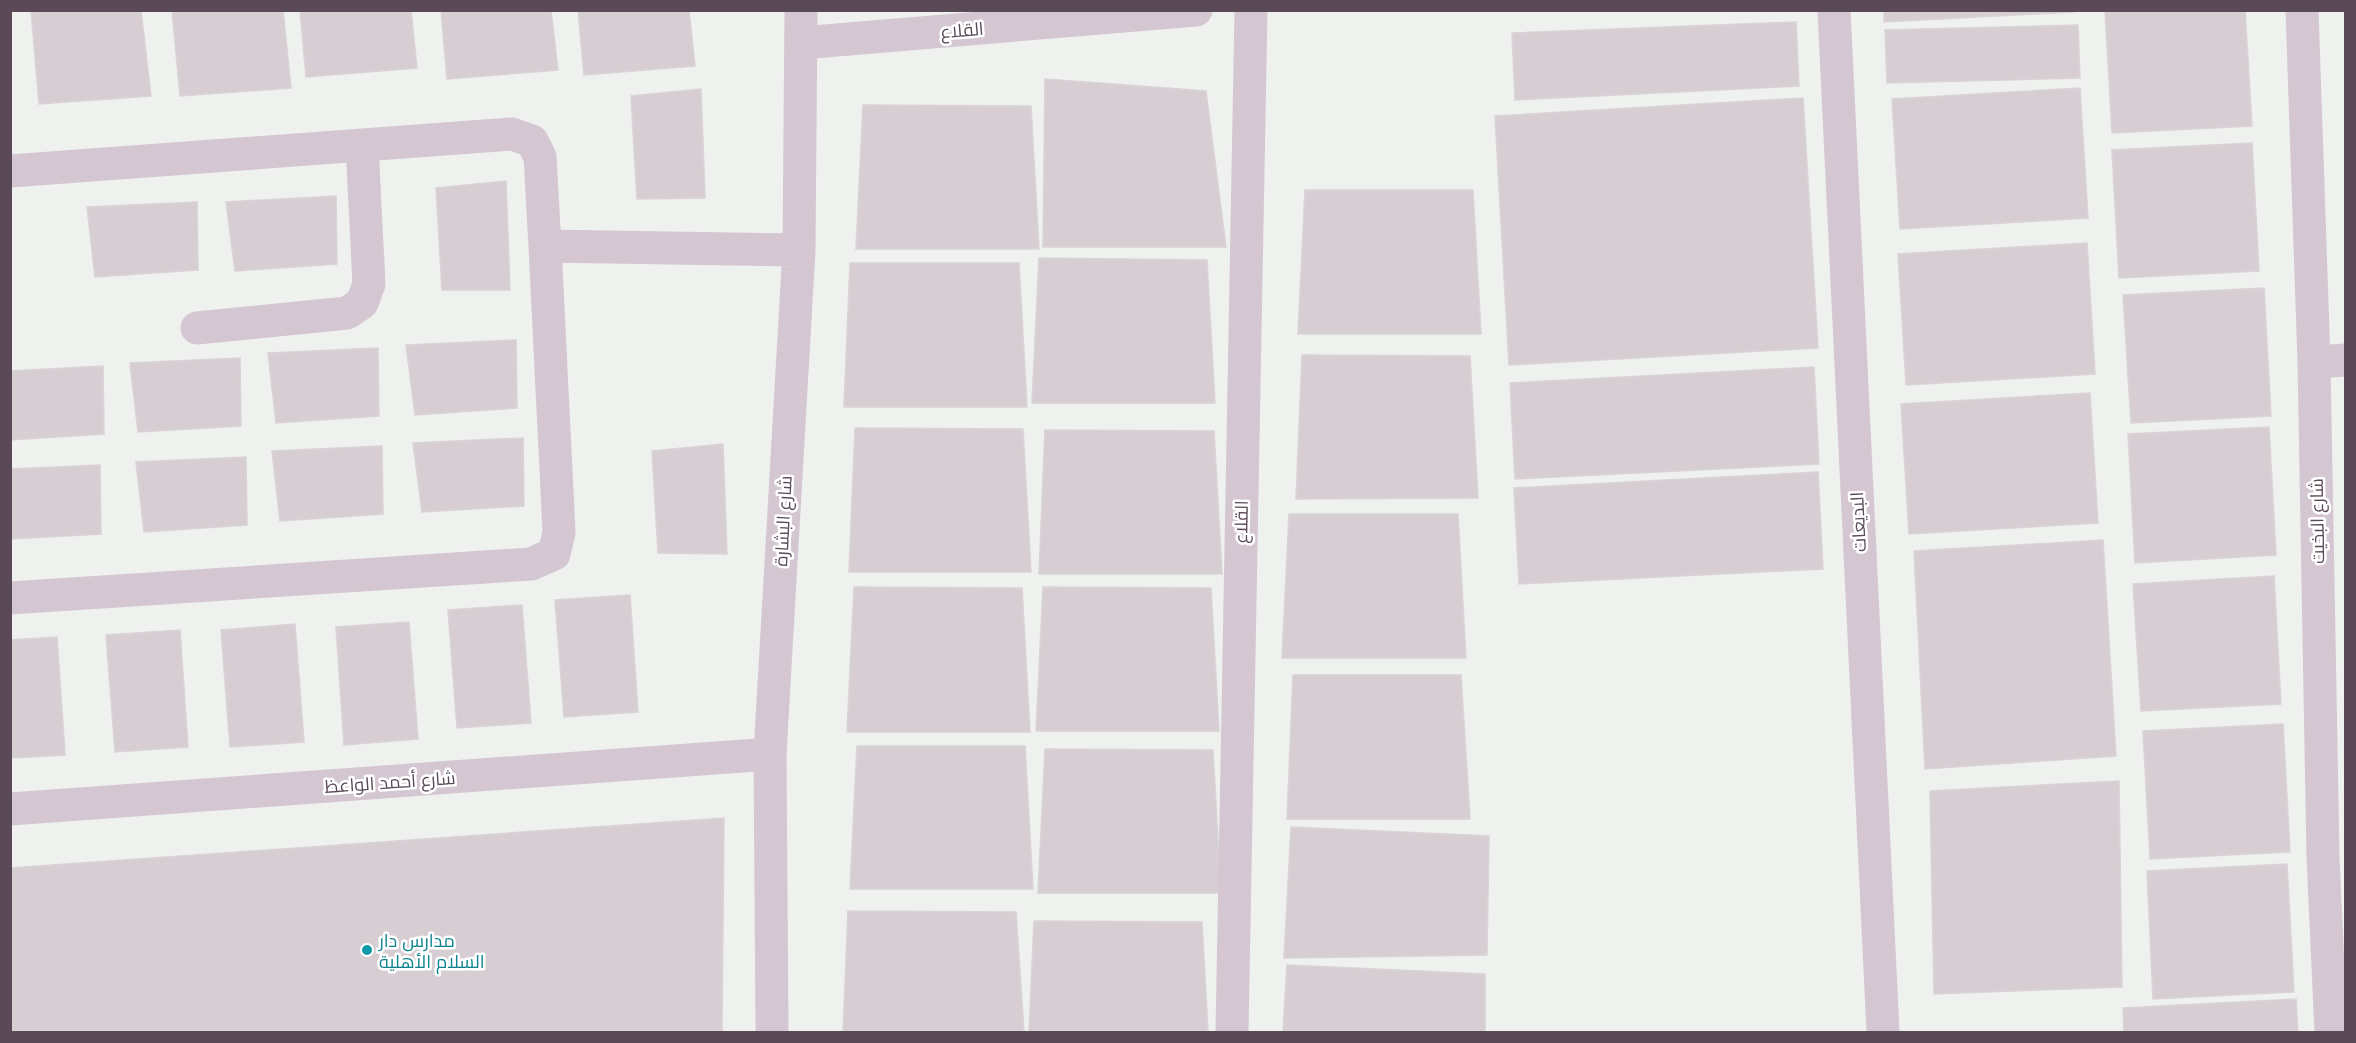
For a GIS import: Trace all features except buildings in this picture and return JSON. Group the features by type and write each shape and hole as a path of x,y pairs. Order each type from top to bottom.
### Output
{"street":[{"name":"شارع البشارة","path":"772,1032 770,754 799,250 801,10"},
{"name":"القلاع","path":"801,43 1196,10"},
{"name":"القلاع","path":"1232,1032 1251,10"},
{"name":"البديعات","path":"1834,10 1883,1032"},
{"name":"شارع البخيت","path":"2302,10 2330,361 2334,857 2331,1032"},
{"path":"10,171 512,134 532,141 540,157 559,532 554,554 531,564 10,598"},
{"path":"197,328 347,313 362,303 369,284 362,145"},
{"path":"545,246 799,250"},
{"name":"شارع أحمد الواعظ","path":"10,809 770,754"}],"place":[{"name":"مدارس دار السلام الأهلية","path":"367,950"}]}
